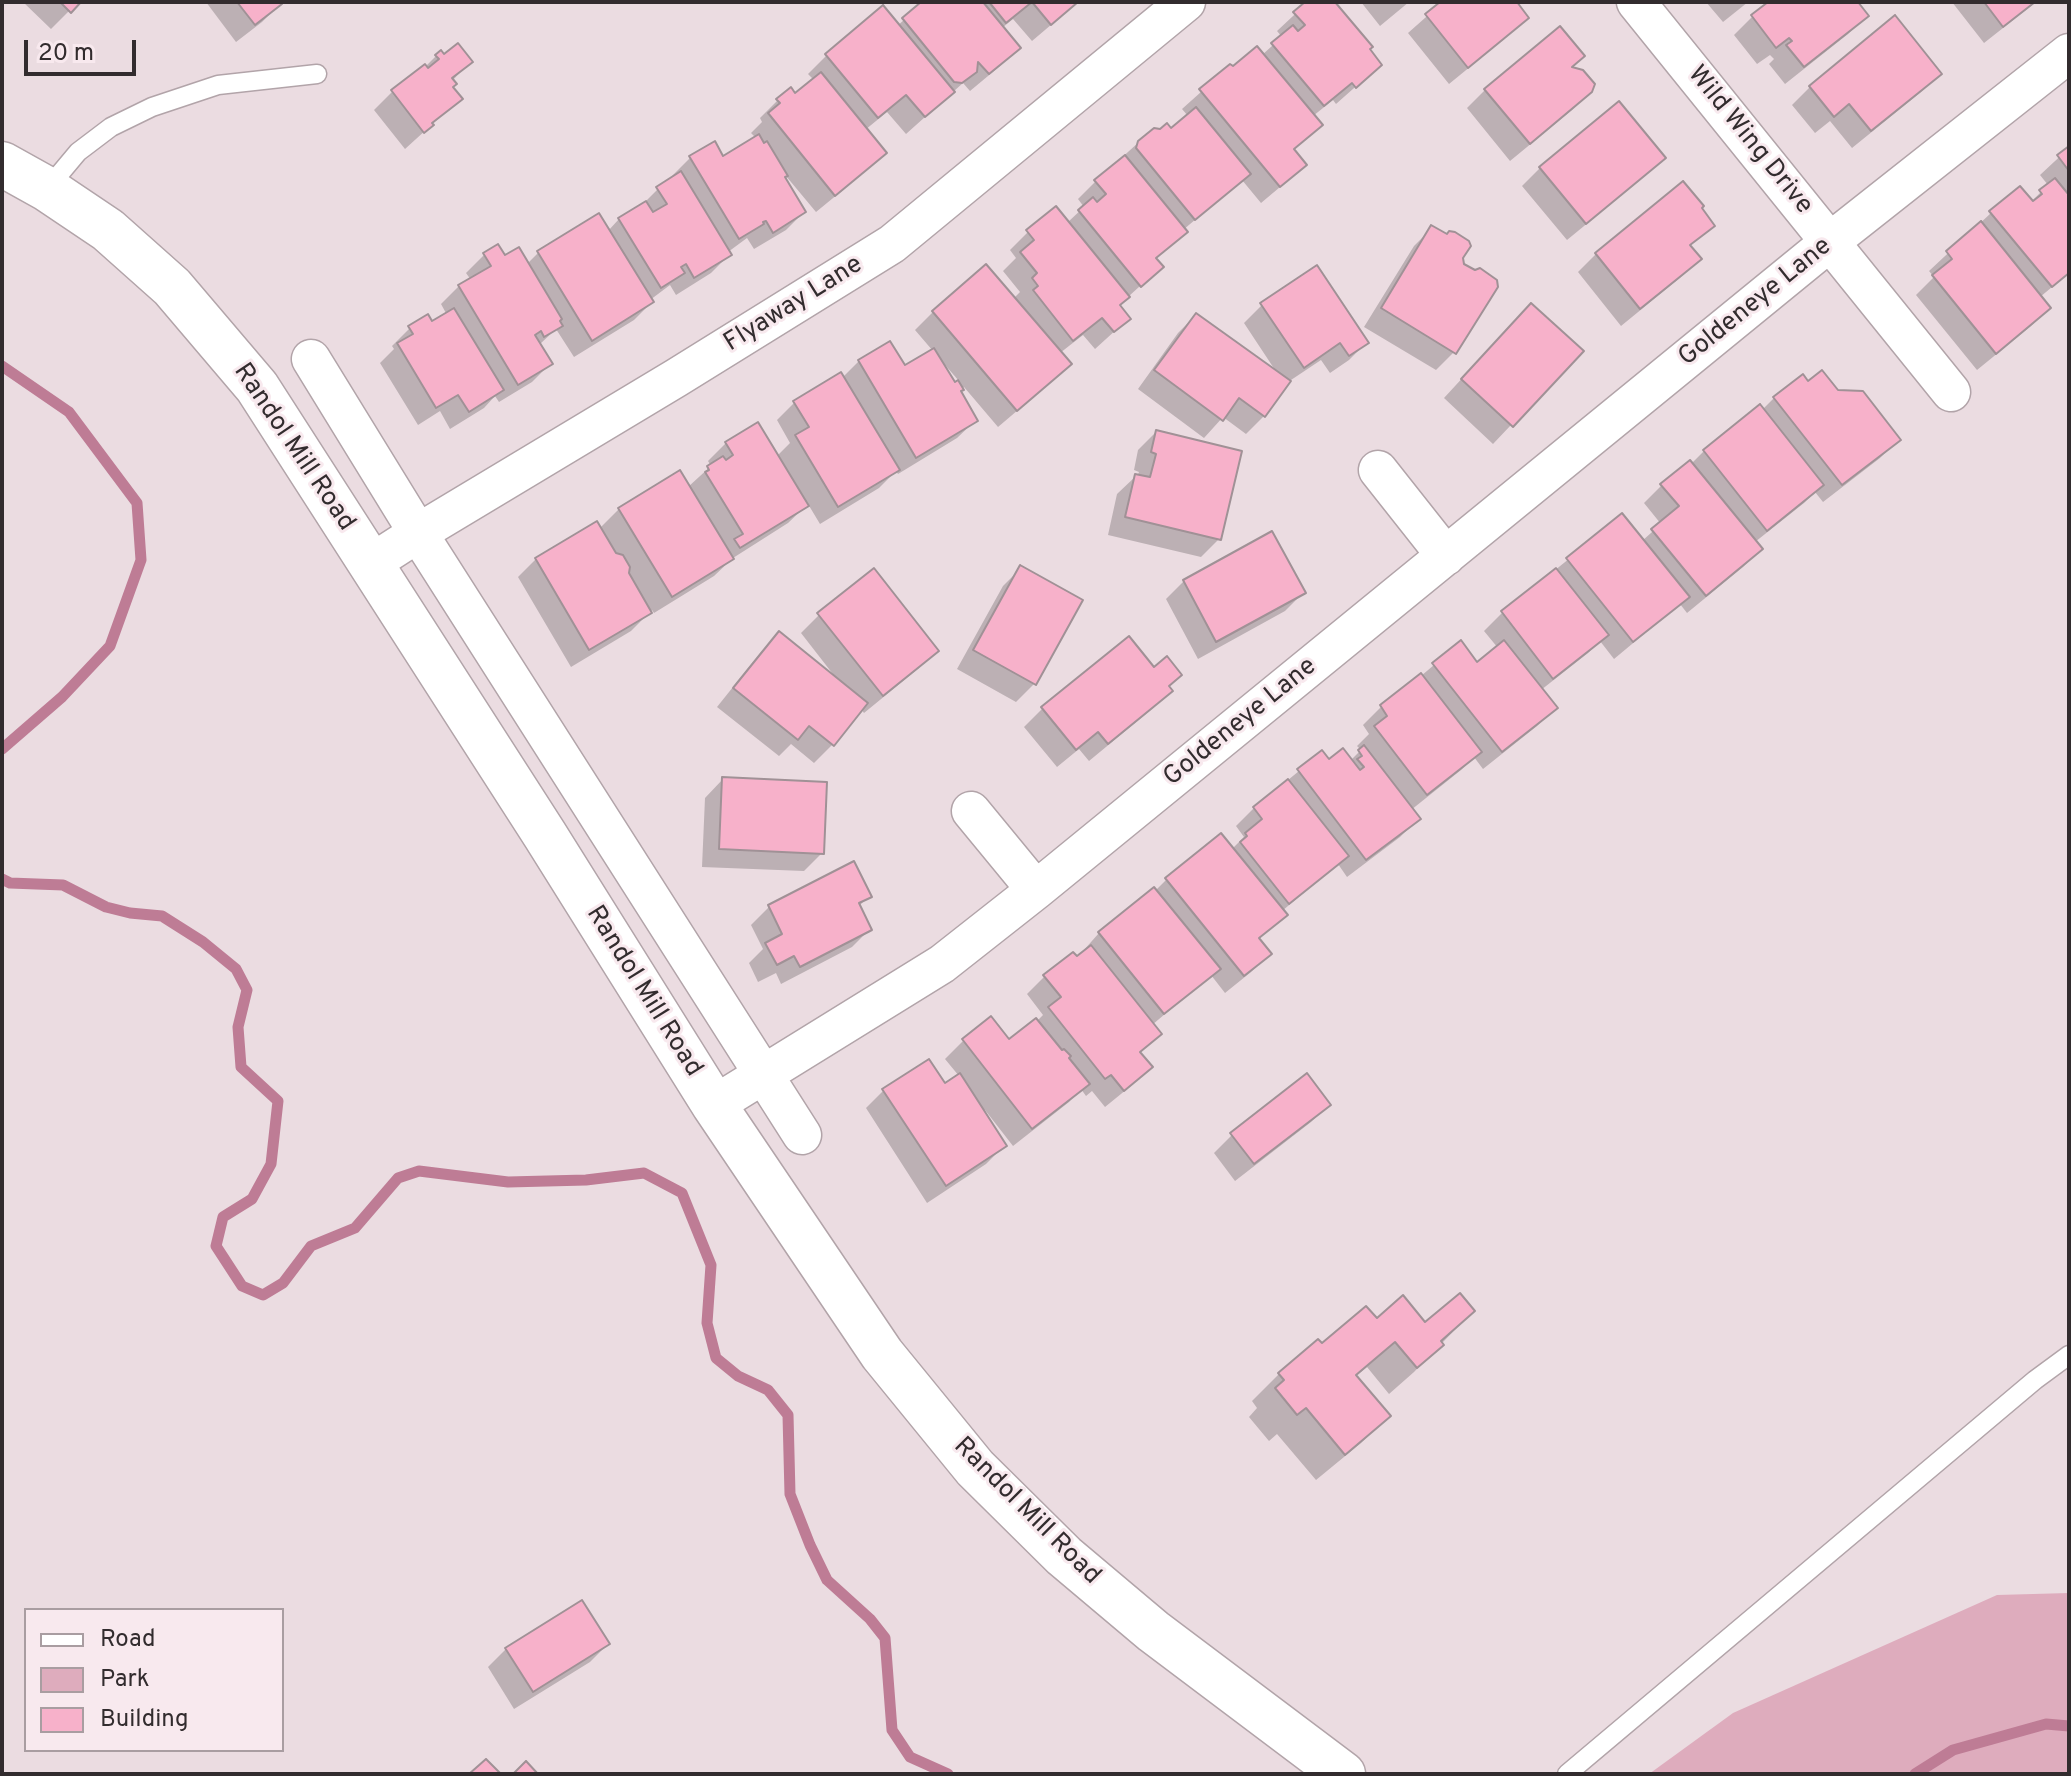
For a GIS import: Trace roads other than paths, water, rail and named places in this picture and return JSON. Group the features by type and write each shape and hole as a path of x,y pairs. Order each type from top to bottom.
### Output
{"main road":[{"name":"Randol Mill Road","path":"2,164 47,189 108,230 172,287 257,387 545,835 714,1105 882,1354 975,1468 1064,1556 1153,1631 1343,1774"}],"street":[{"name":"Flyaway Lane","path":"370,564 892,244 1186,2"},
{"name":"Wild Wing Drive","path":"1636,2 1951,392"},
{"name":"Goldeneye Lane","path":"714,1105 942,964 1831,241 2069,53"},
{"path":"311,359 418,533 802,1135"},
{"path":"1378,470 1446,556"},
{"path":"971,811 1036,890"}],"lane":[{"path":"47,189 78,152 111,127 152,107 218,85 317,74"},
{"path":"1567,1774 2023,1390 2069,1355"}],"waterway":[{"path":"2,366 69,412 137,503 141,560 110,646 62,697 2,749"},
{"path":"2,879 10,883 63,885 106,907 162,916 203,942 236,969 247,990 238,1027 241,1067 278,1101 271,1164 252,1199 223,1217 216,1246 242,1286 263,1295 283,1283 311,1246 355,1228 398,1178 419,1171 508,1182 586,1180 644,1173 682,1193 711,1265 707,1323 716,1358 738,1376 768,1390 788,1415 790,1494 827,1580 870,1619 885,1638 892,1730 910,1757 948,1774"},
{"path":"1915,1774 1953,1750 2046,1724 2069,1726"}]}
